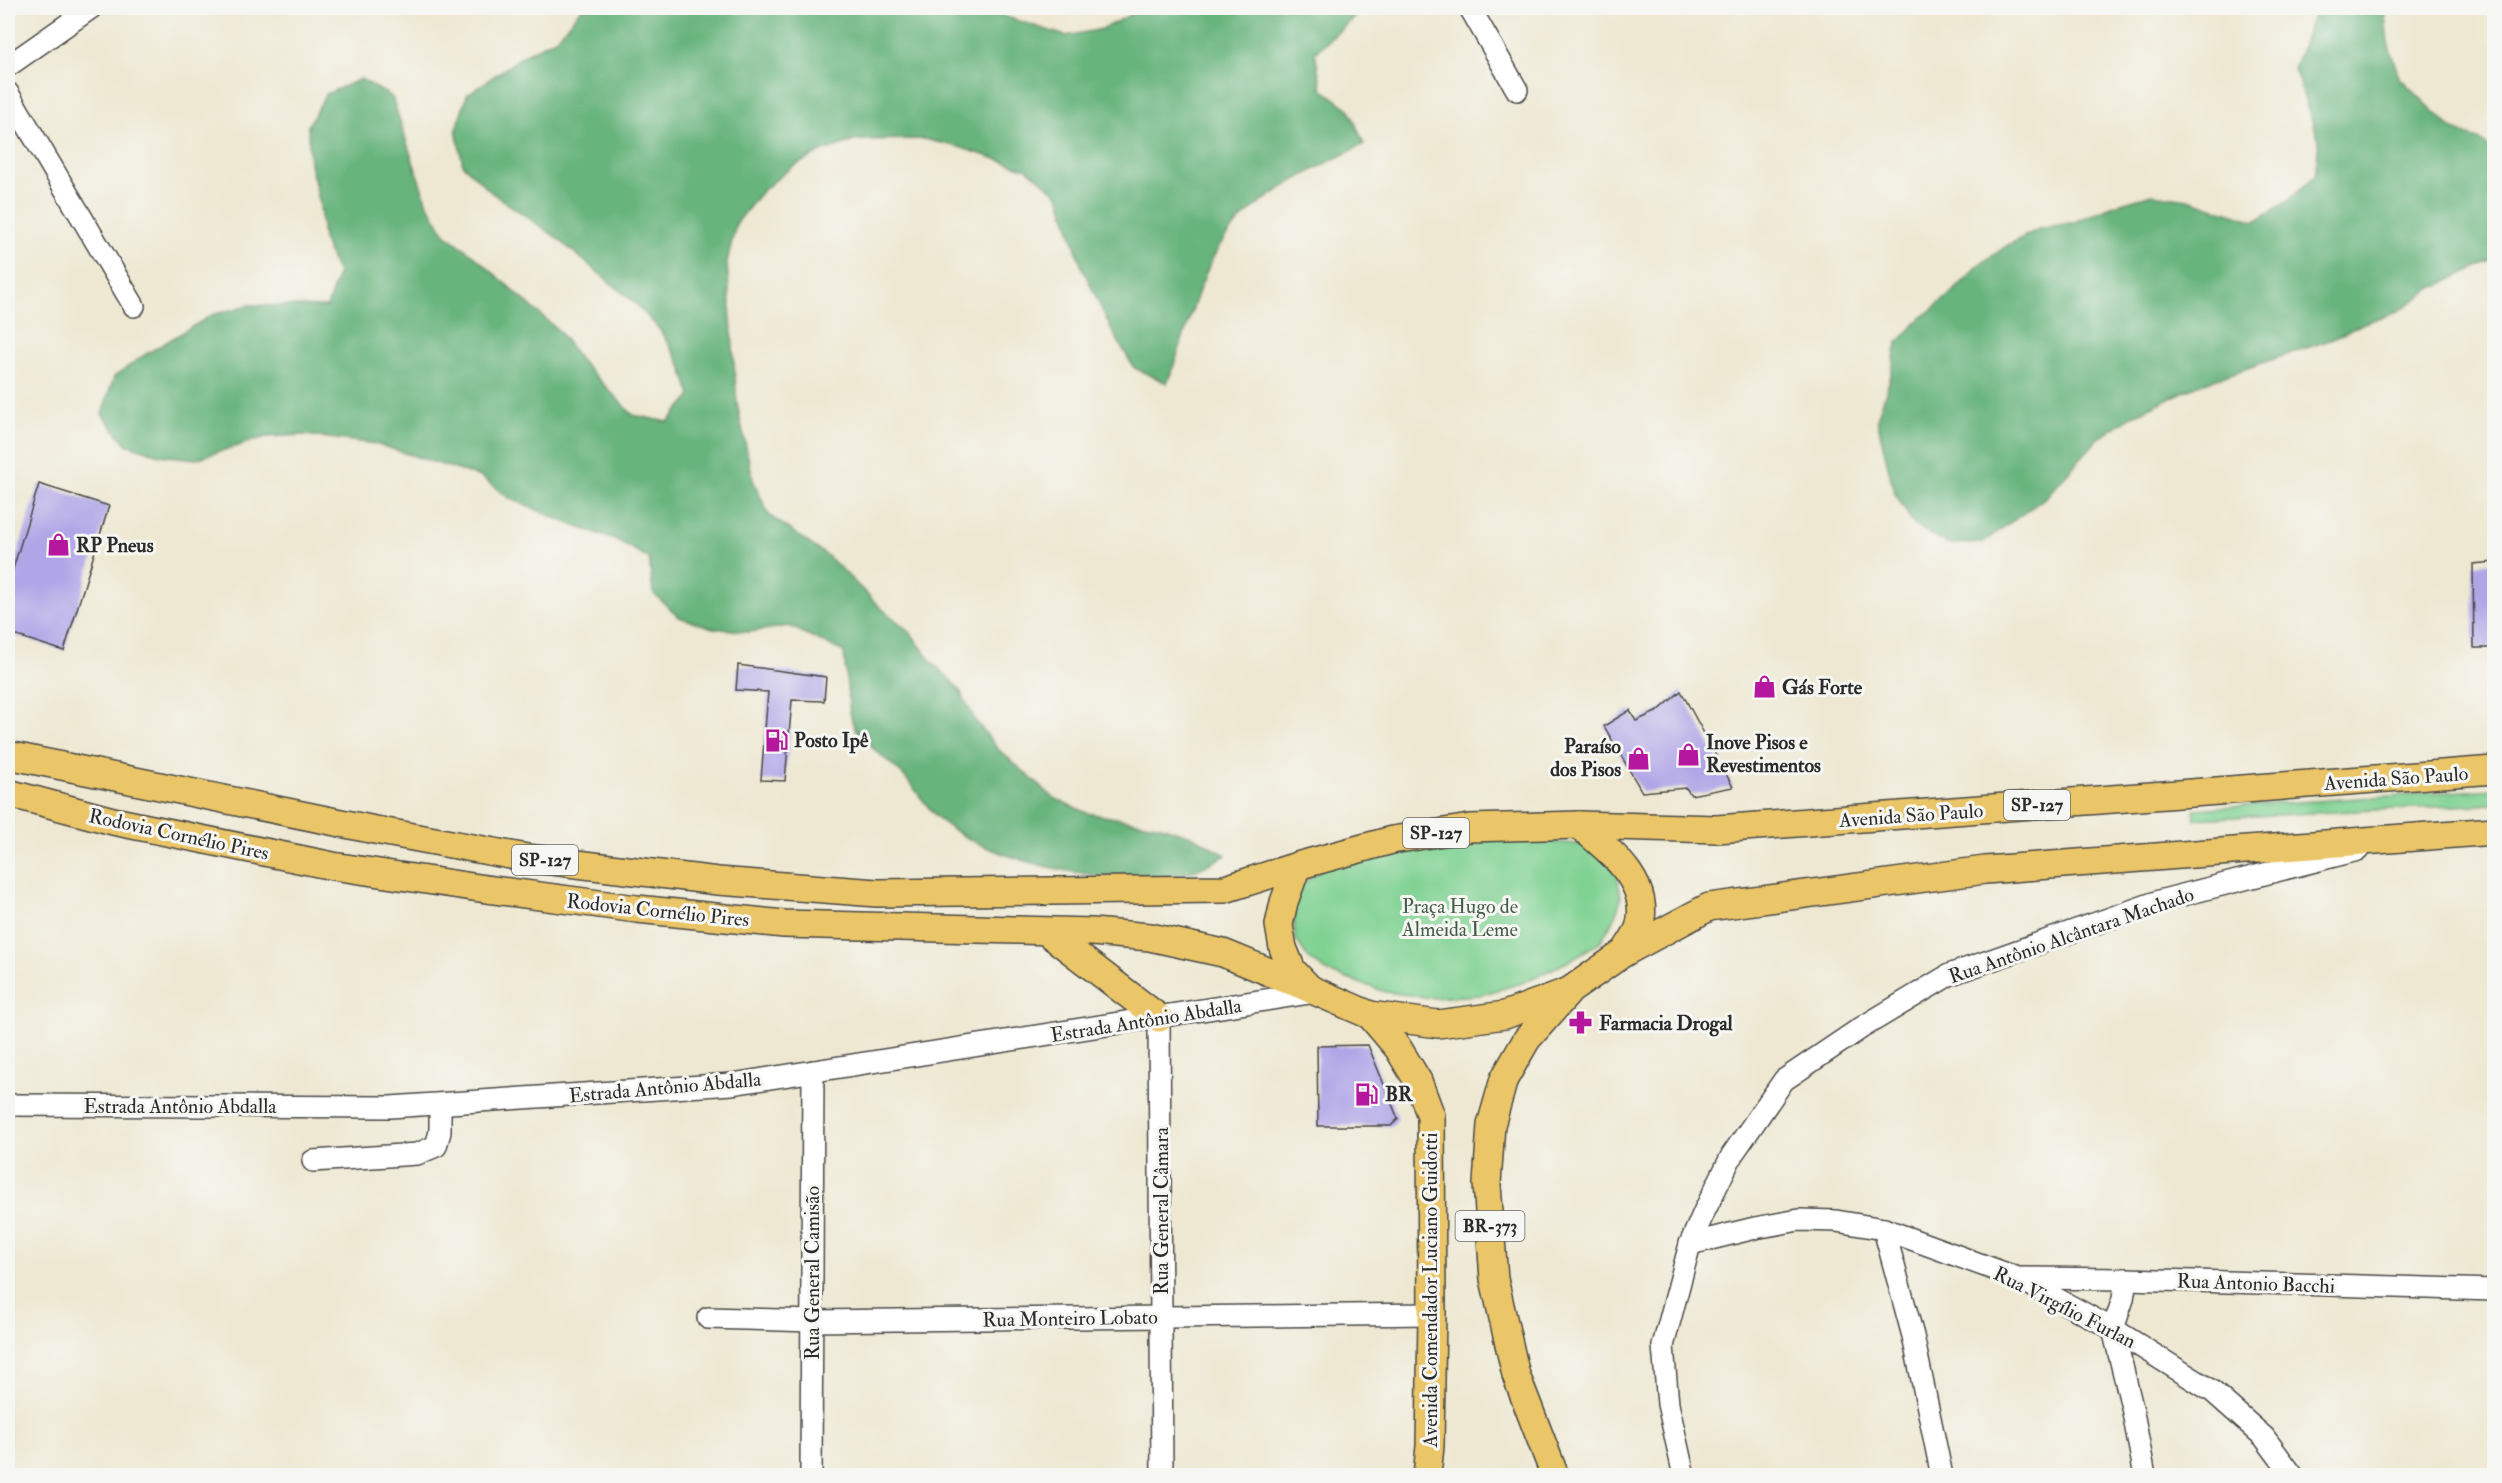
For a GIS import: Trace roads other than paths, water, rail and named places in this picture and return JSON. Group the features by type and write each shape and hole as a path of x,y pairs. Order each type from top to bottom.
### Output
{"main road":[{"name":"Rodovia Cornélio Pires","path":"8,755 375,830 527,858 718,881 877,893 1225,889 1297,866"},
{"name":"Avenida São Paulo","path":"1579,825 1717,829 2494,770"},
{"name":"Rodovia Cornélio Pires","path":"8,793 112,821 333,866 637,909 784,924 1150,937 1223,952 1313,990"},
{"name":"SP-127","path":"1625,952 1639,928 1641,901 1630,874 1615,856 1579,825 1470,828 1392,840 1297,866 1284,902 1280,926 1283,948 1292,970 1313,990 1370,1015 1438,1024 1505,1016 1569,991 1625,952 1709,907 1985,870 2494,831"},
{"path":"1047,932 1159,1018"},
{"name":"BR-373","path":"1555,1476 1516,1375 1494,1279 1487,1184 1491,1125 1504,1079 1527,1039 1569,991"},
{"name":"Avenida Comendador Luciano Guidotti","path":"1370,1015 1398,1048 1418,1081 1431,1116 1432,1314 1430,1446 1427,1476"}],"street":[{"path":"8,66 91,8"},
{"path":"1470,8 1516,90"},
{"path":"8,93 134,306"},
{"name":"Rua Antônio Alcântara Machado","path":"1684,1476 1668,1404 1663,1346 1690,1244 1732,1155 1784,1080 1861,1028 1949,975 2159,901 2411,837"},
{"name":"Estrada Antônio Abdalla","path":"8,1105 390,1107 732,1084 1159,1018 1313,990"},
{"name":"Rua General Câmara","path":"1159,1018 1162,1476"},
{"name":"Rua General Camisão","path":"811,1476 813,1071"},
{"path":"313,1161 417,1154 436,1146 440,1132 440,1105"},
{"name":"Rua Virgílio Furlan","path":"1690,1244 1799,1220 1836,1221 1884,1229 2018,1278 2113,1329 2212,1391 2264,1437 2293,1476"},
{"path":"1884,1229 1913,1336 1942,1476"},
{"name":"Rua Antonio Bacchi","path":"2018,1278 2494,1290"},
{"path":"2126,1279 2123,1299 2113,1329 2132,1407 2145,1476"},
{"name":"Rua Monteiro Lobato","path":"708,1318 812,1321 1432,1314"}],"place":[{"name":"RP Pneus","path":"58,545"},
{"name":"Gás Forte","path":"1764,687"},
{"name":"Posto Ipê","path":"776,740"},
{"name":"Inove Pisos e Revestimentos","path":"1688,754"},
{"name":"Paraíso dos Pisos","path":"1639,758"},
{"name":"Farmacia Drogal","path":"1581,1023"},
{"name":"BR","path":"1367,1094"}],"park label":[{"name":"Praça Hugo de Almeida Leme","path":"1460,918"}]}
